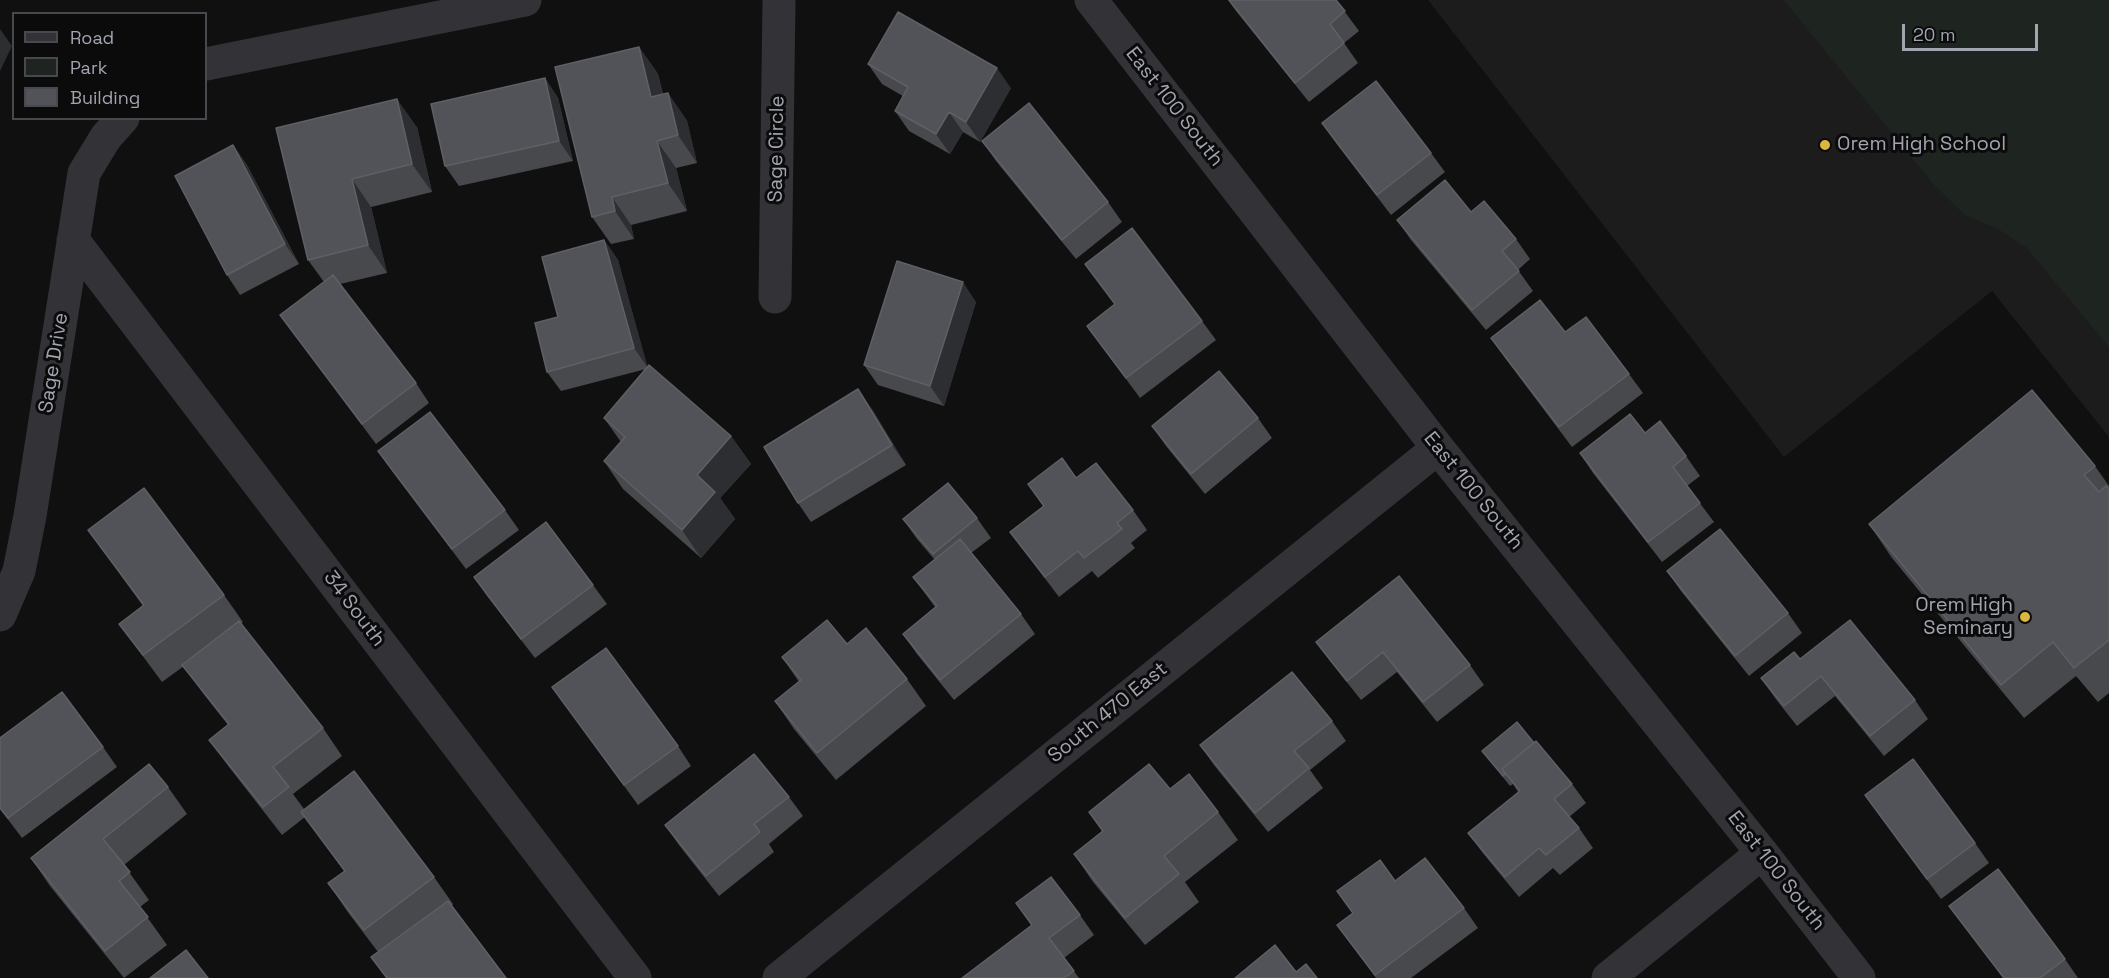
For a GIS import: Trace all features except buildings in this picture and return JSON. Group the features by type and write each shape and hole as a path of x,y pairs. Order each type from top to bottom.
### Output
{"street":[{"path":"207,64 525,0"},
{"name":"Sage Circle","path":"775,297 779,0"},
{"name":"East 100 South","path":"1091,0 1438,448 1859,978"},
{"name":"Sage Drive","path":"0,615 19,571 84,173 106,137 121,120"},
{"name":"34 South","path":"73,240 635,978"},
{"name":"South 470 East","path":"779,978 1438,448"},
{"path":"1608,978 1762,853"}],"shaded area":[{"name":"Orem High School","path":"1428,0 2109,0 2109,437 1992,291 1784,457"}],"green space":[{"path":"1784,0 2109,0 2109,347 2027,248 1998,229 1965,215 1935,186"}],"place":[{"name":"Orem High School","path":"1825,145"},
{"name":"Orem High Seminary","path":"2025,617"}]}
